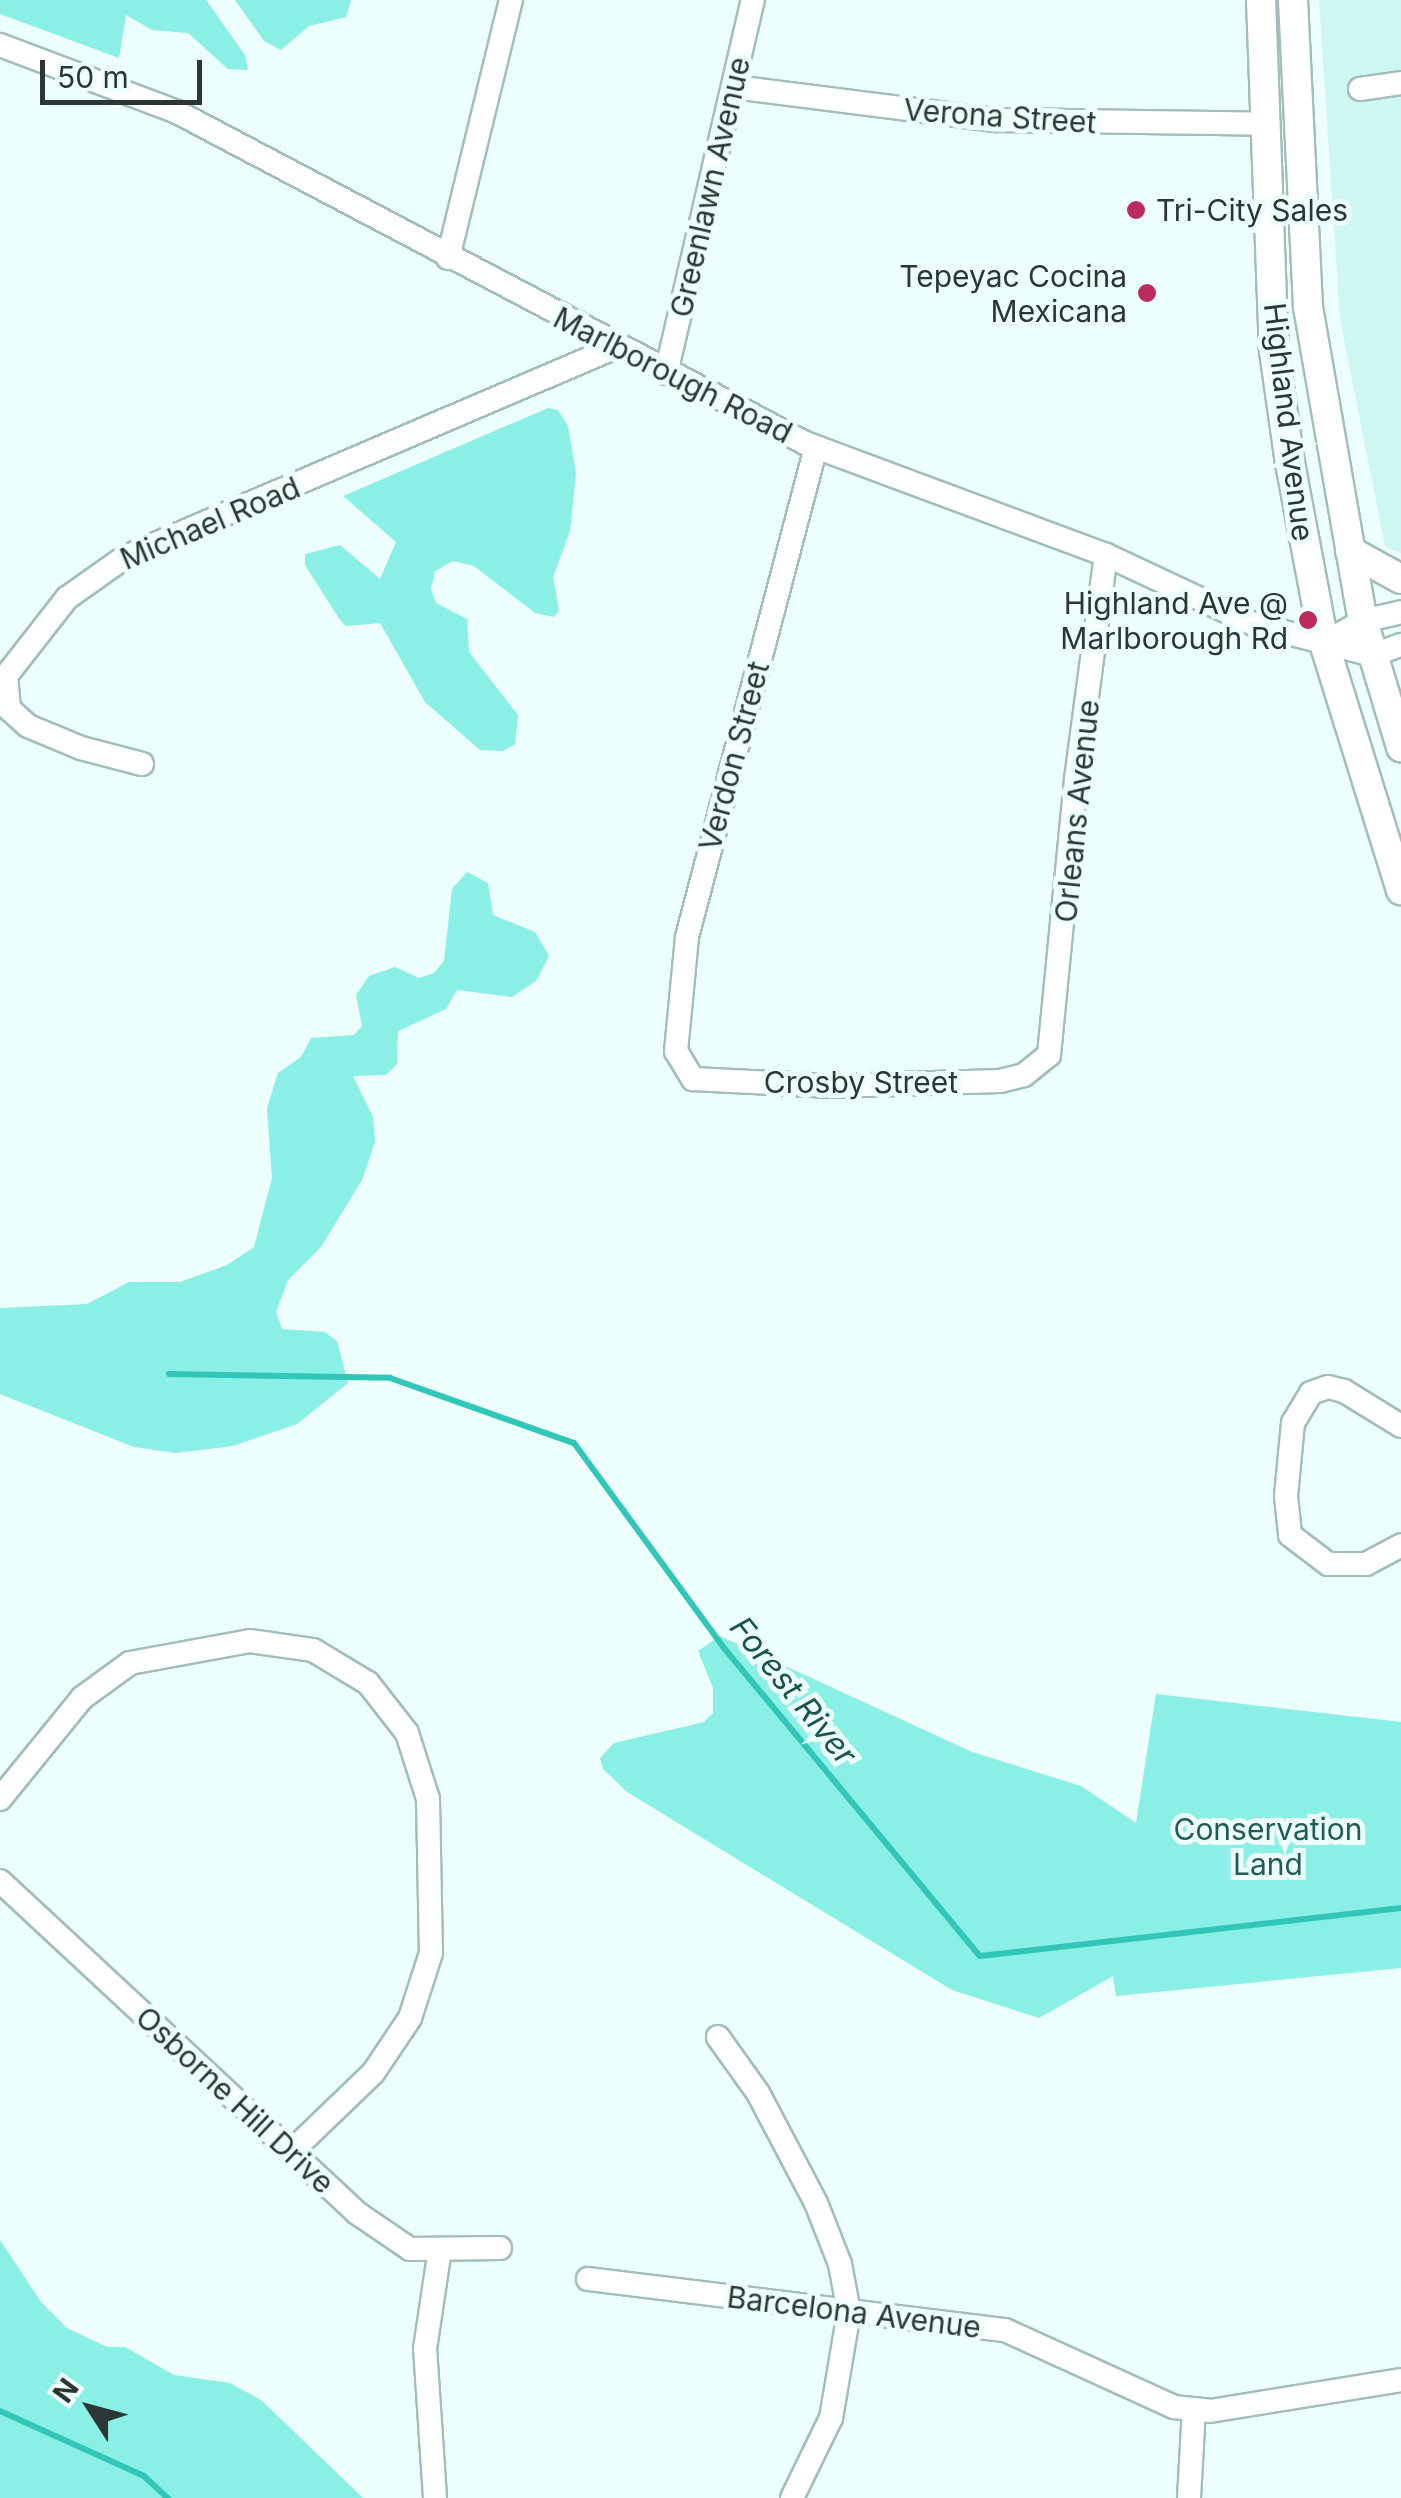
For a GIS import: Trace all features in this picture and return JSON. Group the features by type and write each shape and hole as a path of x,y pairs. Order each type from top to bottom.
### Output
{"main road":[{"name":"Highland Avenue","path":"1261,0 1274,351 1324,643 1401,890"},
{"name":"Highland Avenue","path":"1293,0 1302,255 1363,621 1401,747"},
{"path":"1350,550 1401,578"}],"street":[{"path":"448,258 511,0"},
{"name":"Greenlawn Avenue","path":"666,374 753,0"},
{"name":"Marlborough Road","path":"0,45 136,92 666,374 816,446 1106,555 1253,624 1374,655"},
{"path":"1360,89 1401,83"},
{"name":"Verona Street","path":"734,87 997,120 1267,124"},
{"name":"Michael Road","path":"142,764 81,748 28,726 9,709 6,676 67,598 125,557 616,347"},
{"name":"Verdon Street","path":"682,1068 676,1051 688,937 816,446"},
{"name":"Orleans Avenue","path":"1041,1065 1054,1034 1076,778 1106,555"},
{"path":"1324,643 1363,621 1401,612"},
{"path":"1374,655 1401,646"},
{"name":"Crosby Street","path":"682,1068 693,1079 712,1082 832,1086 1000,1080 1041,1065"},
{"path":"1401,1426 1344,1391 1310,1393 1293,1423 1286,1496 1290,1535 1328,1564 1366,1564 1401,1546"},
{"path":"0,1799 82,1698 130,1663 250,1641 314,1650 368,1683 407,1732 428,1799 431,1953 410,2018 373,2074 290,2153"},
{"name":"Osborne Hill Drive","path":"0,1882 290,2153 410,2249 500,2248"},
{"path":"718,2037 758,2093 816,2203 840,2264 849,2312 831,2418 792,2498"},
{"path":"435,2498 425,2349 440,2249"},
{"name":"Barcelona Avenue","path":"588,2279 1005,2330 1174,2406 1194,2409 1401,2380"},
{"path":"1189,2498 1194,2409"}],"shaded area":[{"path":"1319,0 1401,0 1401,553 1385,547 1340,319"}],"green space":[{"path":"0,0 206,0 245,55 248,70 228,69 188,33 152,30 126,15 119,58 0,14"},
{"path":"235,0 351,0 346,17 309,26 281,50 264,41"},
{"path":"548,408 558,410 568,426 576,474 570,531 553,577 559,610 554,617 535,613 474,566 453,561 435,571 431,589 436,603 467,619 469,652 518,715 515,744 503,751 480,750 425,702 380,623 346,626 340,620 305,565 305,554 340,545 380,579 396,542 343,496"},
{"path":"467,872 488,883 493,915 535,932 549,956 536,981 512,997 457,990 446,1009 398,1031 397,1064 386,1075 353,1076 373,1117 375,1142 362,1180 321,1247 288,1280 276,1312 282,1329 325,1332 337,1341 348,1383 297,1424 233,1446 175,1453 134,1447 0,1394 0,1308 87,1304 129,1282 180,1282 227,1265 254,1247 272,1178 267,1108 278,1073 301,1057 311,1038 354,1035 362,1026 356,995 369,976 395,967 419,978 434,973 444,961 452,889"},
{"name":"Conservation Land","path":"720,1636 972,1752 1081,1786 1136,1823 1156,1694 1401,1722 1401,1968 1116,1996 1113,1976 1039,2018 952,1990 627,1792 603,1769 600,1758 614,1743 704,1722 713,1713 713,1688 698,1651"},
{"path":"0,2240 41,2302 67,2328 107,2347 125,2347 174,2375 230,2383 261,2400 363,2498 0,2498"}],"waterway":[{"name":"Forest River","path":"169,1374 390,1378 574,1443 724,1648 980,1956 1401,1908"},
{"path":"0,2411 144,2476 168,2498"}],"place":[{"name":"Tri-City Sales","path":"1136,210"},
{"name":"Tepeyac Cocina Mexicana","path":"1147,293"},
{"name":"Highland Ave @ Marlborough Rd","path":"1308,620"}]}
